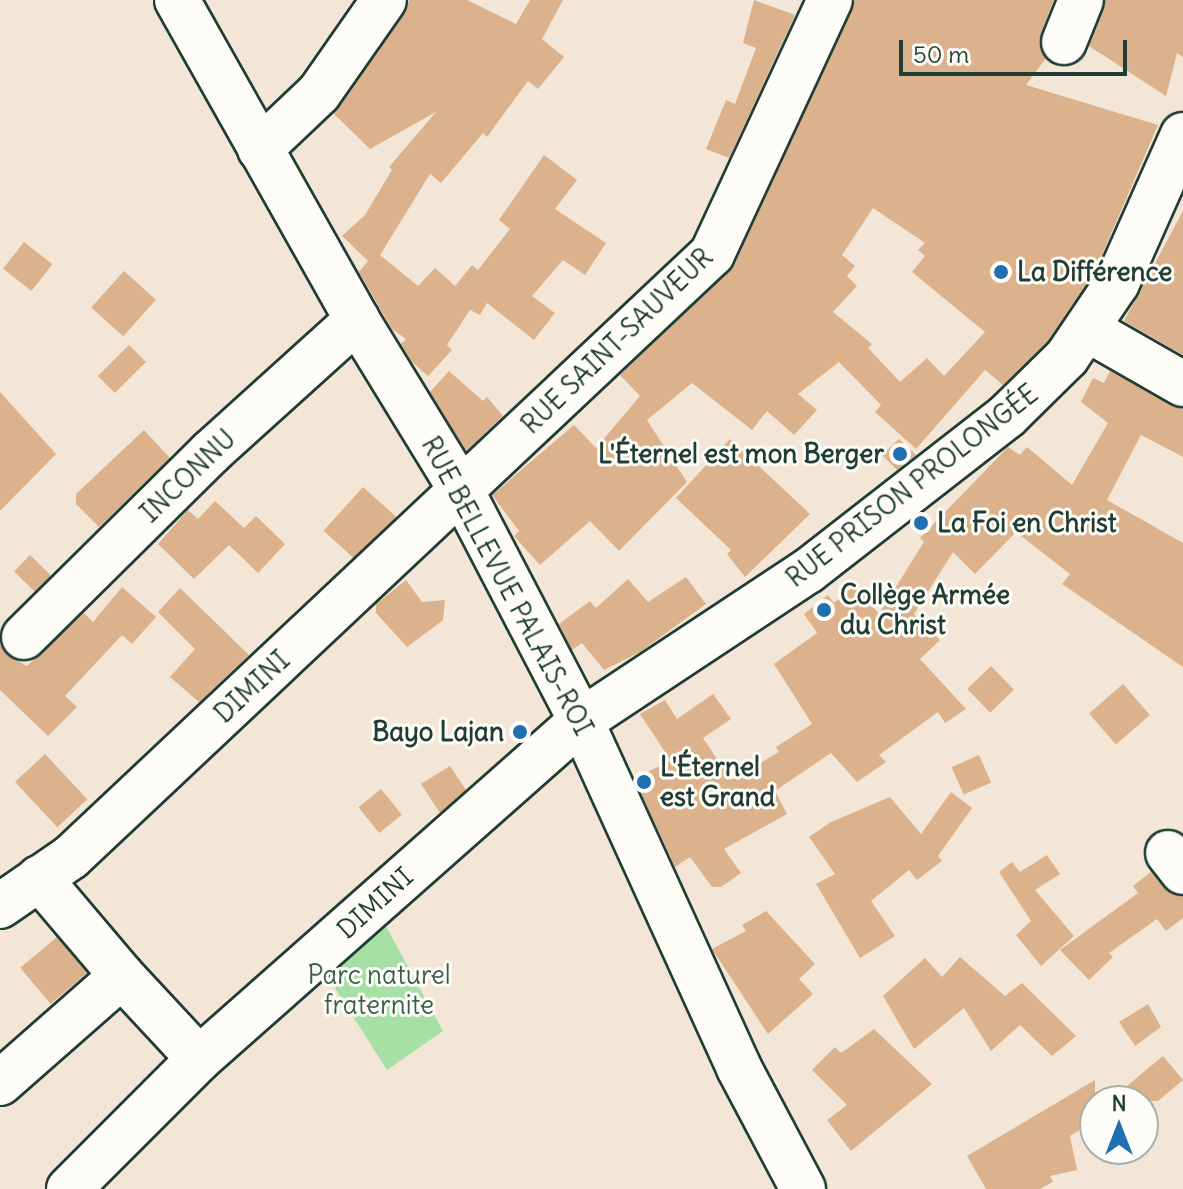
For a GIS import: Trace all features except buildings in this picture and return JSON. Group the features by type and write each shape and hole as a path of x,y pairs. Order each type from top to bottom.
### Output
{"street":[{"name":"RUE BELLEVUE PALAIS-ROI","path":"177,0 357,320 461,490 581,721 739,1068 803,1189"},
{"path":"260,149 319,93 384,0"},
{"name":"RUE SAINT-SAUVEUR","path":"461,490 712,254 830,0"},
{"path":"1064,42 1081,0"},
{"name":"RUE PRISON PROLONGÉE","path":"581,721 808,571 1007,416 1087,329 1117,283 1183,135"},
{"name":"INCONNU","path":"24,637 211,452 357,320"},
{"path":"1087,329 1183,384"},
{"name":"DIMINI","path":"0,906 71,857 461,490"},
{"name":"DIMINI","path":"69,1189 199,1059 581,721"},
{"path":"39,878 122,976 199,1059"},
{"path":"0,1083 122,976"}],"green space":[{"name":"Parc naturel fraternite","path":"383,921 443,1031 387,1070 326,974"}],"place":[{"name":"La Différence","path":"1001,272"},
{"name":"L'Éternel est mon Berger","path":"900,454"},
{"name":"La Foi en Christ","path":"921,523"},
{"name":"Collège Armée du Christ","path":"824,610"},
{"name":"Bayo Lajan","path":"520,732"},
{"name":"L'Éternel est Grand","path":"644,782"}]}
